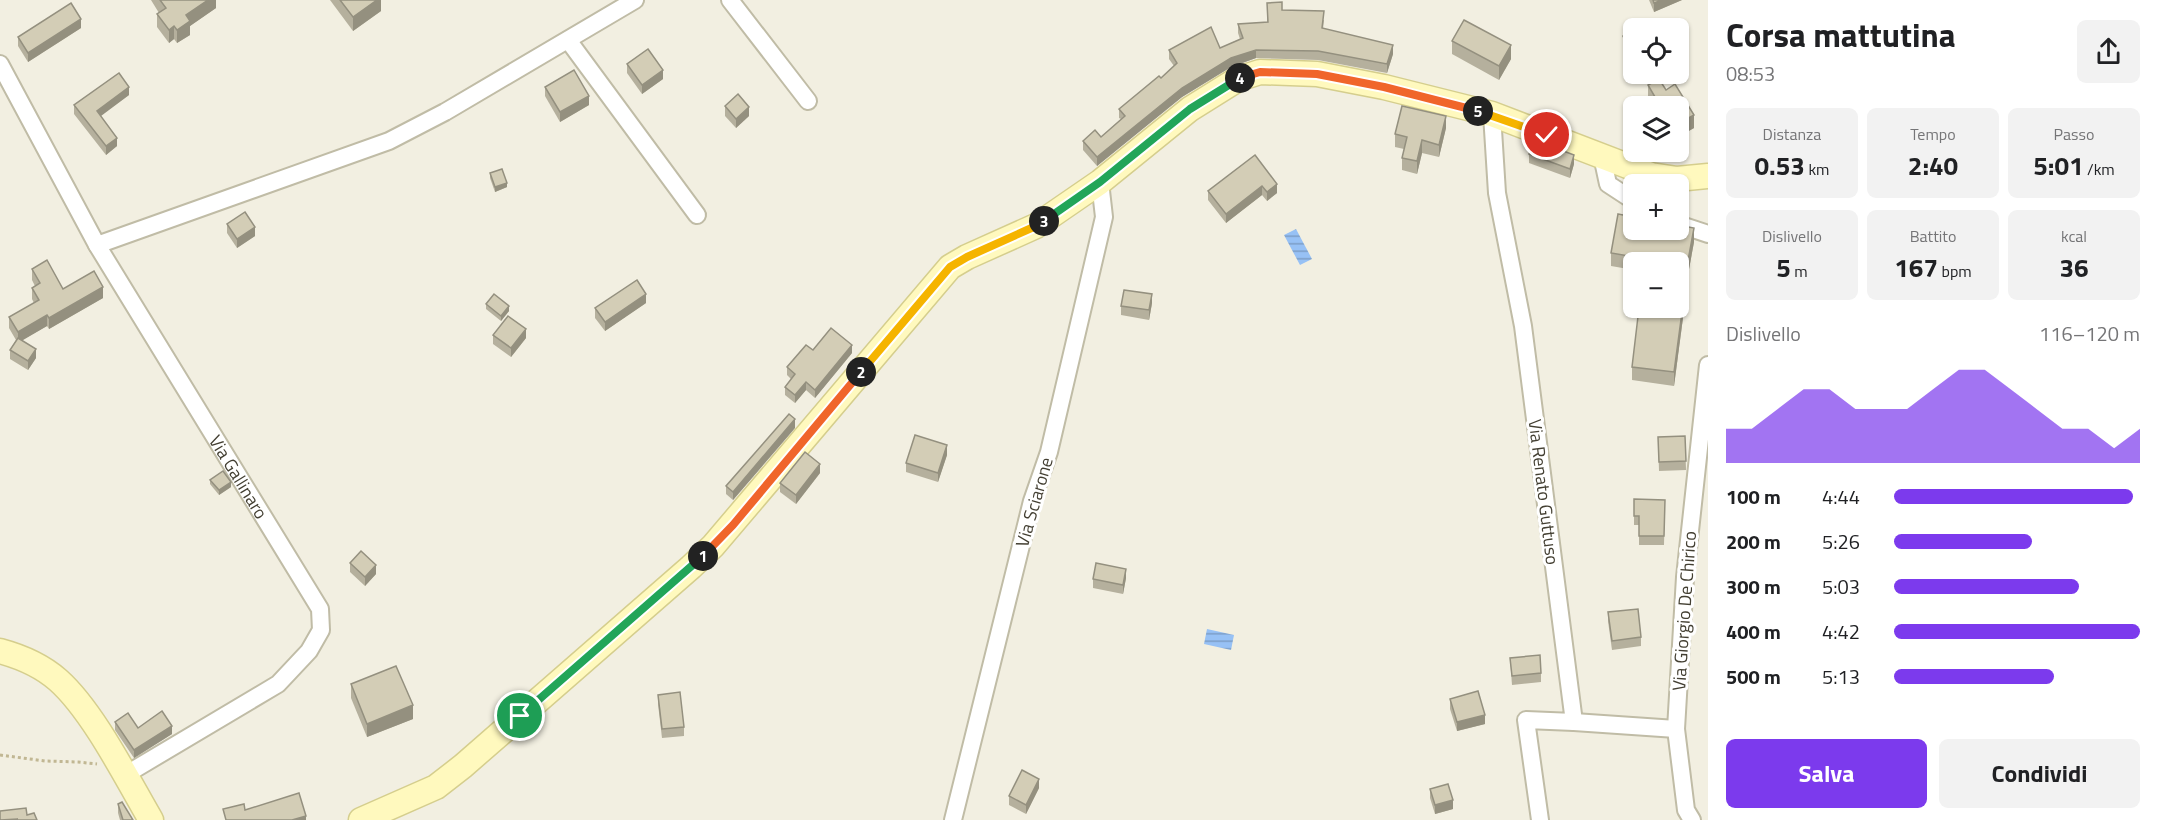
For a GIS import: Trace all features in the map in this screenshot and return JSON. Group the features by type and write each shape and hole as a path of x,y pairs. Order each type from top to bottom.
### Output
{"main road":[{"path":"361,820 436,787 691,567 733,525 950,267 1036,226 1100,182 1190,109 1238,79 1260,72 1317,74 1384,87 1492,114 1651,175 1677,179 1708,176"},
{"path":"0,651 24,658 57,679 76,700 151,820"}],"street":[{"path":"98,245 390,141 445,112 635,0"},
{"path":"730,0 808,101"},
{"path":"568,40 697,215"},
{"name":"Via Gallinaro","path":"0,64 98,245 320,609 321,630 309,651 278,684 120,768"},
{"name":"Via Renato Guttuso","path":"1492,114 1497,193 1523,326 1574,722"},
{"path":"1602,156 1608,184 1623,194"},
{"name":"Via Sciarone","path":"954,820 1032,501 1049,452 1104,217 1100,182"},
{"path":"1689,228 1708,234"},
{"name":"Via Giorgio De Chirico","path":"1692,820 1686,810 1676,729 1685,577 1704,437 1708,365"},
{"path":"1540,820 1526,720 1676,729"}],"path":[{"path":"0,755 120,768"}],"water":[{"path":"1296,229 1312,259 1300,265 1284,235"},
{"path":"1207,629 1234,635 1231,650 1204,644"}],"building":[{"path":"160,0 208,0 186,15 190,21 177,30 174,26 169,30 157,14 166,8"},
{"path":"340,0 377,0 353,17"},
{"path":"1282,2 1282,10 1324,11 1322,28 1393,45 1387,64 1318,51 1256,50 1231,58 1182,88 1097,157 1083,141 1095,130 1101,137 1125,116 1119,109 1159,76 1161,78 1177,63 1169,50 1211,27 1220,48 1243,38 1238,24 1268,22 1267,3"},
{"path":"71,3 81,19 28,53 18,37"},
{"path":"1464,20 1511,45 1499,66 1452,41"},
{"path":"648,49 663,70 642,85 627,64"},
{"path":"574,70 589,96 560,112 545,87"},
{"path":"119,73 129,87 97,111 117,138 106,146 74,105"},
{"path":"1662,84 1666,90 1675,84 1682,96 1654,96 1648,85"},
{"path":"738,94 749,107 736,119 725,106"},
{"path":"1402,106 1446,116 1439,145 1422,140 1417,161 1402,158 1407,137 1395,134"},
{"path":"1689,107 1694,115 1689,118"},
{"path":"1534,140 1574,155 1570,169 1529,154"},
{"path":"1255,155 1277,184 1267,192 1262,186 1226,214 1208,191"},
{"path":"502,169 507,183 495,187 490,173"},
{"path":"245,212 255,227 237,239 227,224"},
{"path":"1618,214 1623,215 1623,240 1689,240 1689,227 1694,228 1689,255 1689,252 1623,252 1623,255 1611,253"},
{"path":"47,260 63,289 94,271 103,287 49,318 47,315 18,332 9,317 39,300 32,288 40,283 32,269"},
{"path":"637,280 646,294 605,322 595,308"},
{"path":"1124,290 1152,294 1149,310 1121,306"},
{"path":"494,294 509,306 501,316 486,304"},
{"path":"508,316 526,329 511,348 493,335"},
{"path":"1638,318 1681,318 1674,372 1632,367"},
{"path":"831,328 852,345 815,390 806,382 795,395 785,387 795,374 787,367 806,345 813,350"},
{"path":"18,338 36,349 28,361 10,350"},
{"path":"789,414 795,419 733,492 726,486"},
{"path":"915,435 947,445 938,473 906,463"},
{"path":"1685,436 1686,461 1659,462 1658,437"},
{"path":"805,452 820,464 796,495 780,483"},
{"path":"223,471 231,482 219,490 210,480"},
{"path":"1634,499 1665,500 1664,536 1639,536 1639,516 1634,516"},
{"path":"361,551 376,565 365,577 350,563"},
{"path":"1096,563 1126,569 1123,585 1093,579"},
{"path":"1638,609 1641,637 1612,641 1608,612"},
{"path":"1540,655 1541,673 1512,676 1510,658"},
{"path":"396,666 413,705 367,724 351,684"},
{"path":"1478,691 1485,715 1457,722 1450,699"},
{"path":"680,692 684,727 662,729 658,695"},
{"path":"162,711 172,726 134,750 115,722 128,713 138,728"},
{"path":"1022,770 1039,779 1026,805 1009,796"},
{"path":"1448,784 1453,800 1435,805 1430,789"},
{"path":"299,793 306,816 292,820 226,820 223,809 244,804 245,810"},
{"path":"122,802 133,820 123,820 118,804"},
{"path":"26,808 27,815 34,813 37,820 0,820 0,811"}],"route":[{"path":"520,716 713,546 950,267 1036,226 1100,182 1190,109 1238,79 1260,72 1317,74 1384,87 1492,114 1547,135"}]}
